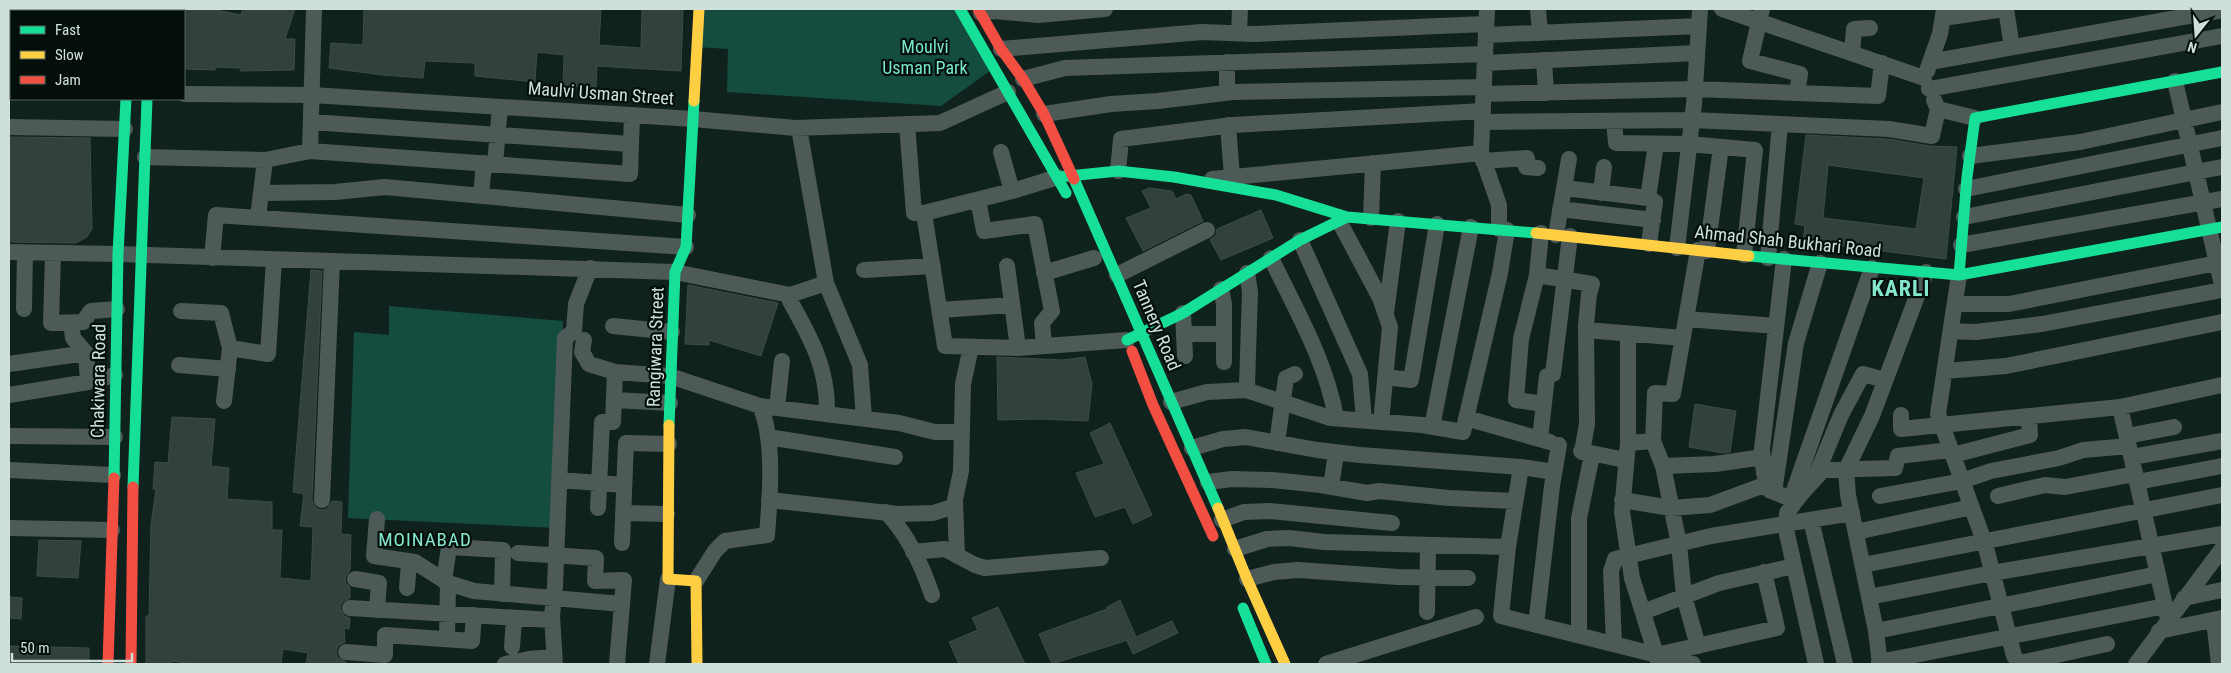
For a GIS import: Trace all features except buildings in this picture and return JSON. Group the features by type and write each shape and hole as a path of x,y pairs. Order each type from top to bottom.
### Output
{"street":[{"path":"310,151 314,9"},
{"name":"Rangiwara Street","path":"668,579 667,514 670,376 675,272 686,247 699,9"},
{"name":"Tannery Road","path":"960,9 1008,92 1066,176 1117,274 1131,335 1153,405 1216,544"},
{"path":"980,11 1038,14 1105,9"},
{"path":"1239,33 1240,9"},
{"path":"1538,9 1540,33"},
{"path":"1677,248 1695,89 1700,9"},
{"path":"1722,9 1760,15 1852,53 1882,63 1927,84 2222,36"},
{"path":"1118,171 1121,139 1228,125 1482,117 1692,120 1889,129 1932,136 1938,108 1927,84 1930,62 1940,34 1944,14 2005,9 2012,47"},
{"path":"1930,62 2222,10"},
{"name":"Tannery Road","path":"980,11 1001,49 1044,114 1066,176 1069,201"},
{"path":"1760,15 1750,61 1800,74 1798,93"},
{"path":"1001,49 1202,32 1239,33 1349,30 1487,23 1540,33 1699,26"},
{"path":"1171,402 1207,392 1246,390 1336,418 1432,427 1463,432 1500,273 1503,229 1499,205 1482,156 1487,23"},
{"path":"1852,53 1854,29 1870,28"},
{"path":"1349,30 1349,58"},
{"path":"1022,79 1065,68 1349,58 1544,60 1697,53"},
{"path":"1544,60 1546,93"},
{"path":"1227,62 1227,92"},
{"path":"1044,114 1111,104 1158,101 1227,92 1483,91 1546,93 1695,89 1878,96 1882,63"},
{"path":"1938,108 1976,118 2222,72"},
{"path":"2175,81 2203,202 2216,229 2222,285"},
{"name":"Maulvi Usman Street","path":"185,94 312,95 694,119 799,128 940,123 1008,92"},
{"name":"Chakiwara Road","path":"108,664 118,254 126,100"},
{"path":"131,664 131,547 147,100"},
{"path":"481,196 497,134 500,107"},
{"path":"1970,156 2080,142 2222,112"},
{"path":"145,157 265,160 310,151 630,174 632,115"},
{"path":"1976,118 1966,189 1959,275 1938,414 1984,542 2014,656 2020,664 2107,644"},
{"path":"1614,120 1616,143 1689,144 1755,150 1744,255"},
{"path":"311,122 631,144"},
{"path":"907,124 914,213 924,213 978,200 1066,176"},
{"path":"1771,488 1763,457 1776,326 1775,182 1780,124"},
{"path":"1228,125 1232,177"},
{"path":"9,127 125,129"},
{"path":"799,128 826,282 860,365 864,418"},
{"path":"1966,189 2222,138"},
{"path":"1648,198 1656,144"},
{"path":"1628,390 1673,394 1686,319 1703,251 1721,147"},
{"path":"1001,152 1012,191"},
{"path":"1192,181 1373,163 1482,156 1527,158 1526,167 1538,168"},
{"path":"1544,404 1516,400 1521,339 1537,276 1555,235 1569,159"},
{"path":"258,218 265,160"},
{"path":"1371,218 1373,163"},
{"path":"1601,193 1604,167"},
{"path":"1964,217 2222,167"},
{"name":"Ahmad Shah Bukhari Road","path":"1066,176 1118,171 1192,181 1276,195 1343,219 1371,218 1503,229 1820,263 1959,275 2216,229"},
{"path":"1752,181 1775,182"},
{"path":"261,193 335,192 385,187 688,215"},
{"path":"1564,188 1648,198 1655,202 1650,244"},
{"path":"1962,245 2222,199"},
{"path":"978,200 984,232 1035,224 1052,311 1042,323 1044,346"},
{"path":"1560,209 1653,220"},
{"path":"924,213 945,346 1018,348 1131,335 1183,313 1300,240 1343,219 1380,298 1390,327 1381,422"},
{"path":"212,258 216,215 686,247"},
{"path":"1386,315 1398,221"},
{"path":"1385,377 1411,380 1437,224"},
{"path":"1432,427 1471,227"},
{"path":"1117,274 1207,230"},
{"path":"1540,440 1547,376 1552,374 1565,280 1555,235"},
{"path":"1300,240 1360,374 1364,420"},
{"path":"614,270 617,242"},
{"path":"9,252 675,272 790,295 826,282"},
{"path":"24,308 25,253"},
{"path":"53,254 51,323 83,322 91,311 117,309"},
{"path":"1271,258 1323,368 1331,390 1336,418"},
{"path":"230,348 268,354 274,260"},
{"path":"1044,273 1094,260"},
{"path":"322,500 332,261"},
{"path":"1955,304 2008,304 2220,262"},
{"path":"1771,488 1796,343 1820,263"},
{"path":"864,270 933,266"},
{"path":"1007,266 1018,348"},
{"path":"505,664 529,659 554,660 552,620 565,338 574,331 576,304 590,268"},
{"path":"1816,664 1787,534 1787,513 1794,500 1872,268"},
{"path":"1926,272 1872,416 1846,470 1852,513 1876,631 1880,663 2009,636 2164,619 2218,619 2220,664"},
{"path":"1247,273 1250,292 1247,384"},
{"path":"25,276 52,276"},
{"path":"1537,276 1592,284 1589,294 1586,330 1587,453 1579,518 1579,636"},
{"path":"2132,280 2138,306"},
{"path":"1221,289 1224,304 1224,362"},
{"path":"1951,331 1976,332 2042,324 2222,290"},
{"path":"790,295 790,301 812,339 824,373 828,396 827,414"},
{"path":"940,310 1012,305"},
{"path":"181,311 221,313 230,348 224,401"},
{"path":"1183,313 1185,356"},
{"path":"1686,319 1776,326"},
{"path":"1945,372 2006,366 2222,322"},
{"path":"71,323 72,338 86,353 88,382"},
{"path":"613,326 672,332"},
{"path":"1586,330 1683,338"},
{"path":"1184,334 1224,334"},
{"path":"1628,334 1626,452 1622,512 1632,578 1658,660"},
{"name":"Tannery Road","path":"1131,335 1171,402 1208,482 1222,520 1285,664"},
{"path":"584,340 582,352 588,364 615,372 670,376 760,406 899,423 935,432 962,432"},
{"path":"957,556 955,506 961,472 963,384 971,346"},
{"path":"9,364 86,353"},
{"path":"777,408 782,361"},
{"path":"179,365 228,369"},
{"path":"598,508 602,422 613,422 615,372"},
{"path":"1277,443 1286,378 1295,374"},
{"path":"1814,480 1841,414 1863,374 1885,380"},
{"path":"9,396 88,382 115,375"},
{"path":"1901,415 1900,429 2120,407 2222,384"},
{"path":"1655,392 1653,441 1663,466 1670,508 1679,544 1684,596 1698,646"},
{"path":"614,400 670,403"},
{"path":"697,664 696,581 715,551 725,541 767,535 770,500 768,437 766,421 760,406"},
{"path":"2120,407 2158,574 2164,619"},
{"path":"1794,500 1823,470 1896,468 1898,456 1951,452 2030,435 2029,416"},
{"path":"1466,418 1587,453 1626,452 1653,441"},
{"path":"2129,446 2174,428"},
{"path":"9,436 115,437"},
{"path":"768,437 895,457"},
{"path":"1192,448 1223,439 1246,438 1336,453 1521,467 1554,472"},
{"path":"1880,496 1962,481 1991,471 2058,458 2083,450 2222,441"},
{"path":"622,543 626,443 669,444"},
{"path":"1536,625 1554,472 1559,445"},
{"path":"1330,487 1336,453"},
{"path":"1663,466 1715,464 1763,457"},
{"path":"1998,496 2045,485 2065,487 2222,466"},
{"path":"1521,467 1508,547 1501,616 1614,644 1658,660 1693,664"},
{"path":"9,470 113,475"},
{"path":"1208,482 1232,479 1272,480 1367,493 1379,491 1449,498 1515,501"},
{"path":"559,480 624,485"},
{"path":"1622,500 1670,508 1710,505 1771,488 1794,500"},
{"path":"1863,565 2222,495"},
{"path":"770,500 886,512 933,513 955,506"},
{"path":"1856,532 1972,507"},
{"path":"1222,520 1244,512 1270,511 1392,523"},
{"path":"886,512 898,525 924,569 932,595"},
{"path":"623,513 667,514"},
{"path":"1614,644 1611,571 1615,559 1711,536 1852,513"},
{"path":"377,519 374,556 414,562 446,582 474,591 554,600 622,604"},
{"path":"1811,520 1844,664"},
{"path":"9,528 112,530"},
{"path":"1869,597 1992,573 2222,534"},
{"path":"1235,549 1267,539 1289,538 1324,542 1508,547"},
{"path":"1427,612 1428,545"},
{"path":"448,639 449,614 446,582 449,547 503,550 502,594"},
{"path":"913,552 945,549 985,568 1101,558"},
{"path":"2136,664 2164,619 2184,598 2222,549"},
{"path":"518,552 596,558 595,581 624,580 617,664"},
{"path":"406,588 410,562"},
{"path":"1643,612 1719,583 1794,566"},
{"path":"1247,579 1274,572 1298,570 1398,577 1468,578"},
{"path":"1658,660 1698,646 1777,628 1764,572"},
{"path":"1876,631 2158,574"},
{"path":"355,579 379,583 377,610"},
{"path":"657,664 668,579 696,581"},
{"path":"2184,598 2222,590"},
{"path":"1239,599 1266,664"},
{"path":"350,608 552,620"},
{"path":"346,652 385,655 385,635 472,641 474,615"},
{"path":"1326,664 1476,617"},
{"path":"512,647 514,618"}],"green space":[{"name":"Moulvi Usman Park","path":"699,9 960,9 994,68 941,106 727,92 728,49 697,47"},
{"path":"389,306 563,321 557,528 348,518 354,332 389,335"}],"traffic: fast":[{"path":"960,9 1066,193"},
{"path":"1959,275 1967,177 1975,118 2222,72"},
{"path":"114,478 118,254 126,100"},
{"path":"133,487 147,100"},
{"path":"669,425 675,272 686,247 694,101"},
{"path":"1059,177 1118,171 1174,177 1276,195 1347,217"},
{"path":"1074,179 1218,508"},
{"path":"1127,340 1183,313 1300,240 1347,217 1536,233"},
{"path":"1749,256 1959,275 2222,227"},
{"path":"1243,608 1266,664"}],"traffic: slow":[{"path":"694,101 699,9"},
{"path":"1536,233 1749,256"},
{"path":"669,425 668,579 696,581 697,664"},
{"path":"1218,508 1285,664"}],"traffic: jam":[{"path":"978,9 1001,49 1023,79 1044,114 1074,179"},
{"path":"1132,351 1153,405 1213,536"},
{"path":"108,664 114,478"},
{"path":"131,664 133,487"}],"district":[{"name":"KARLI","path":"1901,288"},
{"name":"MOINABAD","path":"425,539"}]}
